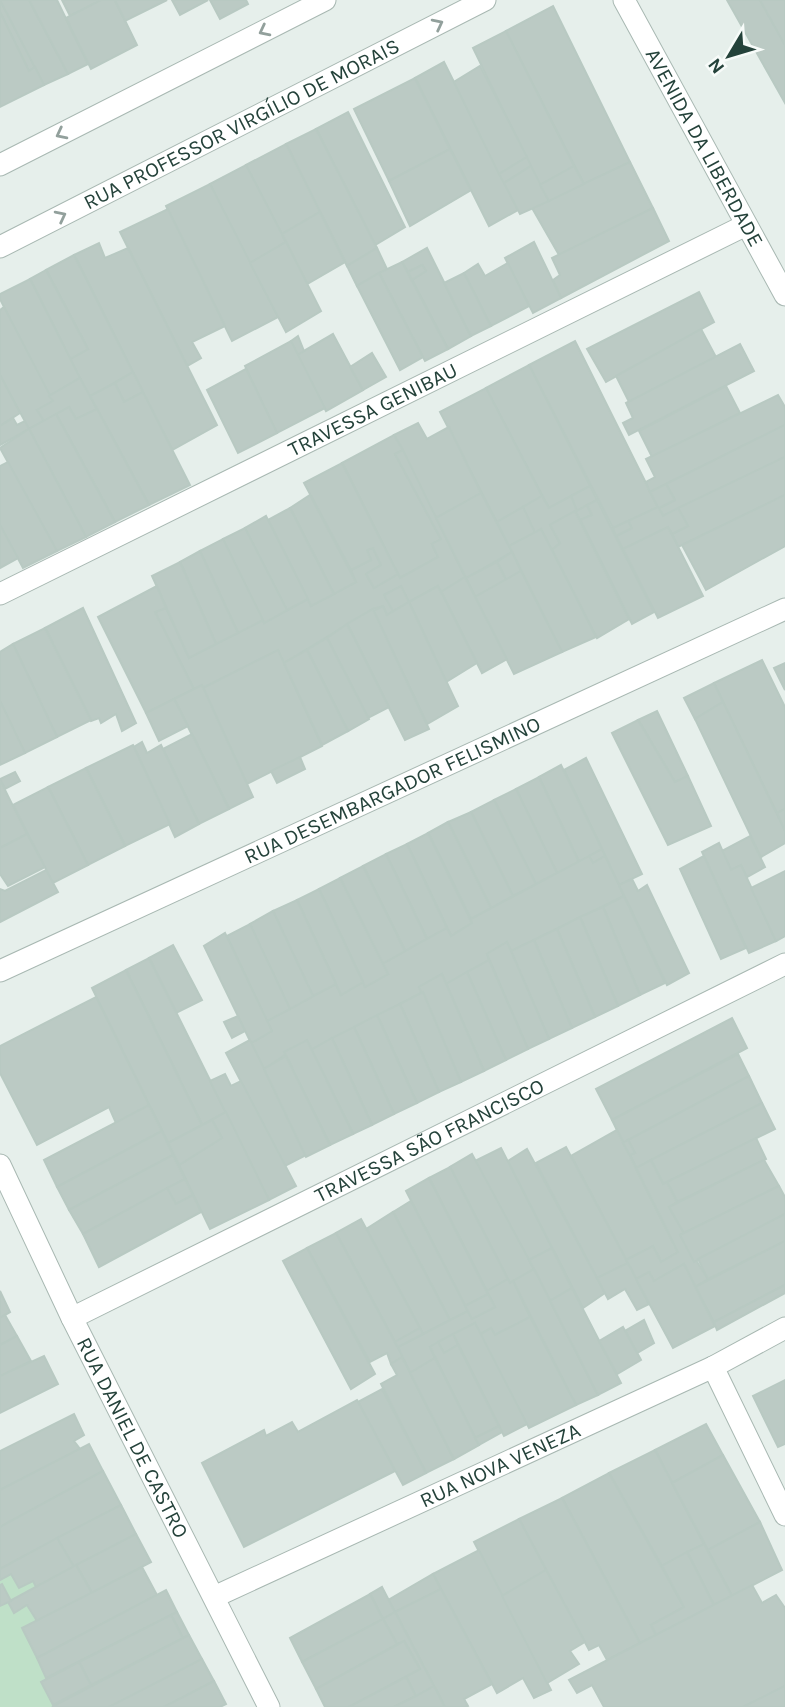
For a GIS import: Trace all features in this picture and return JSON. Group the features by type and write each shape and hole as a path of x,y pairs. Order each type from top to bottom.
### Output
{"street":[{"path":"0,165 325,0"},
{"name":"RUA PROFESSOR VIRGÍLIO DE MORAIS","path":"0,247 485,0"},
{"name":"AVENIDA DA LIBERDADE","path":"624,0 785,296"},
{"name":"TRAVESSA GENIBAU","path":"0,594 746,225"},
{"name":"RUA DESEMBARGADOR FELISMINO","path":"0,971 785,609"},
{"name":"TRAVESSA SÃO FRANCISCO","path":"72,1318 785,964"},
{"name":"RUA DANIEL DE CASTRO","path":"0,1165 72,1318 269,1707"},
{"name":"RUA NOVA VENEZA","path":"214,1597 713,1367 785,1328"},
{"path":"713,1367 785,1515"}],"green space":[{"path":"0,1457 105,1578 176,1691 182,1707 0,1707"}],"building":[{"path":"0,0 35,67 29,71 0,12"},
{"path":"0,0 29,0 68,74 44,85"},
{"path":"29,0 57,0 88,64 68,74"},
{"path":"62,0 101,0 70,16"},
{"path":"101,0 115,0 137,45 91,69 66,18"},
{"path":"115,0 167,0 125,21"},
{"path":"172,0 208,0 180,15"},
{"path":"210,0 246,0 248,4 220,19"},
{"path":"727,0 760,0 785,45 785,103"},
{"path":"760,0 785,0 785,45"},
{"path":"553,6 630,162 584,184 506,31"},
{"path":"0,12 29,71 35,67 44,85 0,107"},
{"path":"506,31 574,166 540,185 473,48"},
{"path":"444,62 518,210 489,226 415,78"},
{"path":"480,66 527,157 499,174 454,82"},
{"path":"415,78 450,149 389,181 354,109"},
{"path":"348,112 405,227 375,245 316,129"},
{"path":"316,129 377,248 347,266 286,144"},
{"path":"286,144 320,212 282,234 246,165"},
{"path":"450,149 471,190 410,226 389,181"},
{"path":"527,157 531,166 504,183 499,174"},
{"path":"630,162 653,208 559,255 532,208"},
{"path":"246,165 286,242 250,263 210,184"},
{"path":"531,166 549,201 520,214 504,183"},
{"path":"574,166 584,184 549,201 540,185"},
{"path":"210,184 278,317 232,341 166,206"},
{"path":"653,208 669,241 561,298 553,280 560,275 552,258"},
{"path":"168,209 225,326 192,342 201,358 187,366 120,232"},
{"path":"320,212 345,262 307,284 282,234"},
{"path":"286,242 321,311 286,332 250,263"},
{"path":"534,242 561,298 533,313 505,258"},
{"path":"99,243 105,258 128,248 217,425 172,450 74,255"},
{"path":"377,248 387,269 357,286 347,266"},
{"path":"427,248 471,336 448,349 412,280 426,271 422,265 408,272 402,262"},
{"path":"74,255 133,372 89,397 70,359 88,349 46,270"},
{"path":"402,262 448,349 425,361 379,273"},
{"path":"508,263 529,306 491,326 464,273 478,264 485,276"},
{"path":"422,265 426,271 412,280 408,272"},
{"path":"46,270 88,349 70,359 30,279"},
{"path":"379,273 423,357 400,370 357,286"},
{"path":"464,273 491,326 471,336 444,283"},
{"path":"30,279 80,378 49,396 0,299 0,294"},
{"path":"699,292 714,322 606,382 587,349"},
{"path":"4,307 53,401 37,410 44,421 29,429 0,375 0,310"},
{"path":"701,329 716,357 629,402 616,376"},
{"path":"333,334 363,390 326,411 297,355"},
{"path":"298,336 304,351 297,355 291,341"},
{"path":"291,341 325,408 277,433 245,366"},
{"path":"575,341 658,507 613,528 529,365"},
{"path":"740,344 754,371 629,435 623,423 633,418 626,403"},
{"path":"372,353 386,377 363,390 350,367"},
{"path":"529,365 590,486 549,508 486,388"},
{"path":"246,369 277,433 238,453 207,390"},
{"path":"133,372 143,392 124,402 115,383"},
{"path":"0,375 20,413 0,426"},
{"path":"80,378 97,409 76,419 69,407 44,421 37,410 53,401 49,396"},
{"path":"115,383 124,402 143,392 190,485 149,505 90,396"},
{"path":"726,386 740,413 652,457 639,431"},
{"path":"486,388 542,496 497,522 440,412"},
{"path":"778,395 785,407 785,425 650,492 646,482 655,477 646,459"},
{"path":"69,407 76,419 97,409 149,505 115,522 56,414"},
{"path":"56,414 115,522 86,537 29,429"},
{"path":"13,418 17,425 25,421 29,429 0,445 0,426"},
{"path":"418,423 427,439 449,427 481,493 436,518 394,435"},
{"path":"785,425 785,457 663,516 659,508 675,500 666,484"},
{"path":"29,429 86,537 57,551 0,448"},
{"path":"394,435 403,450 395,454 441,539 432,544 438,557 400,578 342,463"},
{"path":"403,450 465,577 441,592 438,586 409,602 401,586 384,595 393,611 387,615 383,606 373,609 284,663 278,650 203,688 202,685 194,689 155,612 166,608 189,658 308,599 311,606 356,582 351,570 371,560 367,550 373,548 381,565 366,574 374,588 398,574 400,578 438,557 432,544 441,539 395,454"},
{"path":"785,457 785,495 678,547 672,534 688,526 678,508"},
{"path":"8,462 57,551 23,568 0,525 0,466"},
{"path":"342,463 398,574 374,588 366,574 381,565 373,548 367,550 371,560 351,570 304,483"},
{"path":"666,484 675,500 659,508 663,516 678,508 688,526 672,534 668,527 623,549 616,536 632,528 628,521 658,507 650,492"},
{"path":"590,486 597,500 577,511 571,496"},
{"path":"481,493 512,552 466,578 436,518"},
{"path":"310,495 356,582 334,594 290,508"},
{"path":"785,495 785,546 706,590 682,545"},
{"path":"542,496 549,508 571,496 577,511 587,505 592,515 580,520 575,511 550,525 560,543 552,550 541,529 535,533 523,507"},
{"path":"597,500 654,612 632,624 580,520 592,515 587,505"},
{"path":"523,507 535,533 509,546 497,522"},
{"path":"290,508 334,594 311,606 268,520"},
{"path":"575,511 629,619 597,638 552,550 560,543 550,525"},
{"path":"266,516 308,599 287,610 245,528"},
{"path":"628,521 632,528 616,536 613,528"},
{"path":"0,525 18,558 0,568"},
{"path":"668,527 703,596 658,618 623,549"},
{"path":"245,528 287,610 264,623 223,539"},
{"path":"541,529 596,637 562,652 509,546"},
{"path":"223,539 263,620 238,633 200,551"},
{"path":"200,551 238,633 216,644 180,562"},
{"path":"512,552 521,571 506,580 497,562"},
{"path":"180,562 216,644 189,658 152,576"},
{"path":"497,562 506,580 475,597 466,578"},
{"path":"521,571 562,652 514,674 475,597"},
{"path":"465,577 507,659 482,673 441,592"},
{"path":"157,586 166,608 155,612 194,689 146,713 98,617"},
{"path":"401,586 409,602 393,611 384,595"},
{"path":"438,586 477,663 446,682 409,602"},
{"path":"409,602 458,706 427,724 373,611 383,606 387,615"},
{"path":"83,608 136,723 122,731 116,714 101,723 99,718 91,721 45,628"},
{"path":"373,609 429,729 405,740 347,624"},
{"path":"347,624 389,707 368,718 327,638"},
{"path":"45,628 91,720 57,737 13,644"},
{"path":"327,638 369,719 348,731 307,650"},
{"path":"13,644 57,737 25,753 0,701 0,652"},
{"path":"278,650 322,746 247,784 203,688"},
{"path":"307,650 348,731 322,745 284,663"},
{"path":"762,660 785,707 785,809 777,813 714,683"},
{"path":"785,663 785,690 774,668"},
{"path":"714,683 723,702 695,719 684,698"},
{"path":"202,685 253,797 229,809 174,699"},
{"path":"174,699 188,726 159,741 146,713"},
{"path":"0,701 25,753 0,765"},
{"path":"723,702 785,831 785,843 761,857 695,719"},
{"path":"657,711 688,776 675,782 638,720"},
{"path":"638,720 675,782 688,776 711,826 668,845 612,733"},
{"path":"192,734 229,809 199,824 163,749"},
{"path":"142,742 147,753 161,745 199,824 175,837 134,747"},
{"path":"133,745 170,824 125,846 86,768"},
{"path":"300,757 305,769 277,783 271,771"},
{"path":"586,758 642,874 619,885 564,770"},
{"path":"561,765 602,849 579,862 539,777"},
{"path":"86,768 125,846 88,865 48,787"},
{"path":"15,772 20,781 5,789 0,779"},
{"path":"539,777 579,862 557,873 516,789"},
{"path":"0,783 27,834 0,848"},
{"path":"48,787 88,865 53,883 13,805"},
{"path":"516,789 557,873 536,884 494,800"},
{"path":"494,800 536,884 513,896 471,812"},
{"path":"785,809 785,831 777,813"},
{"path":"471,812 513,896 491,908 448,822"},
{"path":"448,822 491,908 471,919 428,833"},
{"path":"428,833 472,923 451,936 407,844"},
{"path":"27,834 45,867 8,886 0,874 0,848"},
{"path":"750,836 765,867 747,877 741,865 731,870 722,851"},
{"path":"719,843 731,870 741,865 776,941 749,953 702,852"},
{"path":"407,844 447,928 427,939 386,854"},
{"path":"602,849 605,856 593,863 589,856"},
{"path":"386,854 427,939 405,951 363,866"},
{"path":"589,856 593,863 605,856 624,896 511,951 507,942 487,954 489,960 446,984 442,974 419,987 423,992 311,1050 307,1040 264,1069 251,1043 272,1031 267,1021 336,984 341,995 363,982 365,987 388,974 382,964 447,928 451,936 472,923 471,919"},
{"path":"704,856 746,948 721,959 680,869"},
{"path":"363,866 405,951 382,964 340,878"},
{"path":"46,870 58,892 0,922 0,889 5,891"},
{"path":"785,871 785,936 776,941 751,888"},
{"path":"340,878 388,974 365,987 319,889"},
{"path":"632,879 638,891 647,885 689,973 667,985 619,885"},
{"path":"319,889 363,982 341,995 297,900"},
{"path":"624,896 665,983 640,995 603,907"},
{"path":"297,900 336,984 313,996 273,911"},
{"path":"603,907 640,995 618,1006 580,917"},
{"path":"273,911 313,996 290,1009 250,924"},
{"path":"580,917 618,1006 595,1017 557,929"},
{"path":"250,924 290,1009 267,1021 227,936"},
{"path":"557,929 595,1017 572,1028 534,940"},
{"path":"225,933 272,1031 251,1043 204,946"},
{"path":"534,940 572,1028 549,1039 511,951"},
{"path":"507,942 549,1039 528,1049 487,954"},
{"path":"173,945 202,1000 176,1013 149,958"},
{"path":"149,958 226,1112 202,1125 126,970"},
{"path":"489,960 528,1049 506,1060 467,972"},
{"path":"126,970 202,1125 168,1143 92,988"},
{"path":"467,972 506,1060 484,1071 446,984"},
{"path":"442,974 484,1071 461,1082 419,987"},
{"path":"423,992 461,1082 439,1092 400,1004"},
{"path":"96,997 149,1105 116,1123 109,1107 37,1145 0,1073 0,1046"},
{"path":"400,1004 439,1092 417,1103 377,1015"},
{"path":"377,1015 417,1103 394,1114 354,1027"},
{"path":"238,1016 245,1031 232,1038 224,1022"},
{"path":"732,1018 747,1048 612,1120 596,1089"},
{"path":"354,1027 394,1114 372,1125 332,1038"},
{"path":"332,1038 372,1125 353,1134 311,1050"},
{"path":"250,1040 306,1155 285,1166 226,1053"},
{"path":"307,1040 353,1134 330,1145 284,1052"},
{"path":"738,1054 749,1076 623,1143 612,1120"},
{"path":"286,1056 330,1145 306,1157 264,1069"},
{"path":"225,1074 231,1086 241,1081 296,1186 269,1200 210,1081"},
{"path":"749,1076 762,1103 636,1168 630,1155 635,1153 628,1140"},
{"path":"762,1103 775,1129 663,1184 651,1160"},
{"path":"149,1105 162,1131 57,1187 44,1160"},
{"path":"226,1112 269,1200 210,1229 179,1165 222,1138 212,1120"},
{"path":"212,1120 222,1138 179,1165 168,1143"},
{"path":"617,1130 678,1252 661,1262 653,1246 626,1260 571,1156"},
{"path":"162,1131 173,1155 69,1210 57,1187"},
{"path":"756,1138 766,1159 677,1202 667,1182"},
{"path":"628,1140 635,1153 630,1155 623,1143"},
{"path":"566,1147 628,1263 597,1278 536,1163"},
{"path":"501,1148 552,1248 529,1260 475,1161"},
{"path":"527,1149 605,1293 583,1308 508,1161"},
{"path":"472,1154 534,1269 510,1283 450,1167"},
{"path":"173,1155 185,1179 83,1234 69,1210"},
{"path":"651,1160 663,1184 667,1182 677,1202 669,1207 684,1233 680,1235 708,1279 695,1287 684,1264 654,1281 649,1272 636,1279 626,1260 653,1246 661,1262 678,1252 636,1168"},
{"path":"764,1160 779,1186 684,1233 669,1207"},
{"path":"450,1167 508,1279 487,1291 429,1178"},
{"path":"429,1178 488,1294 465,1306 406,1191"},
{"path":"185,1179 193,1195 176,1204 167,1188"},
{"path":"779,1186 785,1197 785,1214 694,1262 680,1235"},
{"path":"167,1188 176,1204 193,1195 201,1212 99,1267 83,1234"},
{"path":"411,1201 468,1311 450,1320 393,1212"},
{"path":"393,1212 450,1320 423,1334 366,1229"},
{"path":"785,1214 785,1241 708,1279 698,1259"},
{"path":"361,1219 420,1328 395,1342 336,1233"},
{"path":"336,1233 403,1357 391,1364 387,1353 370,1362 307,1248"},
{"path":"785,1241 785,1285 714,1322 695,1287"},
{"path":"307,1248 375,1374 351,1389 283,1261"},
{"path":"552,1248 572,1288 550,1301 529,1260"},
{"path":"628,1263 649,1304 637,1310 625,1289 608,1299 597,1278"},
{"path":"684,1264 715,1326 673,1348 636,1279 649,1272 654,1281"},
{"path":"534,1269 598,1395 576,1405 513,1281"},
{"path":"508,1279 510,1283 513,1281 530,1317 495,1335 491,1328 480,1334 475,1323 430,1347 435,1358 410,1373 398,1347 468,1311 472,1319 495,1307 487,1291"},
{"path":"785,1285 785,1293 717,1330 714,1322"},
{"path":"572,1288 621,1383 598,1395 550,1301"},
{"path":"0,1291 10,1312 0,1318"},
{"path":"488,1294 495,1307 472,1319 465,1306"},
{"path":"5,1315 17,1336 0,1345 0,1318"},
{"path":"530,1317 576,1405 529,1428 480,1335 491,1328 495,1335"},
{"path":"644,1320 654,1343 637,1353 625,1331"},
{"path":"475,1323 527,1424 504,1436 453,1334"},
{"path":"623,1327 641,1360 617,1374 599,1341"},
{"path":"420,1328 423,1334 398,1347 395,1342"},
{"path":"453,1334 458,1345 444,1353 438,1342"},
{"path":"17,1336 31,1361 0,1376 0,1345"},
{"path":"438,1342 444,1353 458,1345 499,1426 475,1438 430,1347"},
{"path":"44,1356 58,1384 0,1413 0,1376"},
{"path":"402,1357 454,1459 426,1473 381,1384 397,1375 391,1364"},
{"path":"435,1358 479,1445 454,1459 410,1373"},
{"path":"785,1380 785,1444 778,1447 753,1396"},
{"path":"382,1389 426,1473 403,1485 358,1402"},
{"path":"357,1400 395,1471 244,1547 202,1463 264,1430 266,1436 292,1422 298,1432"},
{"path":"74,1414 84,1435 74,1441 80,1449 0,1490 0,1451"},
{"path":"706,1424 723,1455 672,1483 655,1450"},
{"path":"499,1426 502,1432 479,1445 475,1438"},
{"path":"89,1444 103,1471 0,1527 0,1490"},
{"path":"655,1450 704,1544 662,1566 609,1473"},
{"path":"723,1455 760,1522 708,1550 672,1483"},
{"path":"103,1471 121,1505 0,1569 0,1527"},
{"path":"609,1473 684,1607 651,1625 656,1635 640,1643 562,1498"},
{"path":"562,1498 640,1643 607,1660 599,1645 589,1650 519,1519"},
{"path":"121,1505 136,1534 74,1567 57,1538"},
{"path":"519,1519 546,1570 502,1596 474,1542"},
{"path":"760,1522 782,1570 732,1596 708,1550"},
{"path":"136,1534 151,1562 92,1593 76,1565"},
{"path":"57,1538 74,1567 36,1587 33,1581 19,1588 11,1574 0,1580 0,1569"},
{"path":"704,1544 732,1596 714,1605 687,1552"},
{"path":"479,1550 551,1690 534,1698 523,1678 497,1693 433,1574"},
{"path":"687,1552 714,1605 656,1635 651,1625 684,1607 662,1566"},
{"path":"76,1565 92,1593 37,1621 27,1605 14,1613 8,1602"},
{"path":"142,1567 157,1595 37,1658 22,1628"},
{"path":"546,1570 585,1642 570,1651 579,1664 547,1683 502,1596"},
{"path":"433,1574 441,1589 395,1612 388,1600"},
{"path":"2,1584 11,1601 0,1606 0,1585"},
{"path":"752,1585 762,1603 776,1595 785,1608 785,1686 743,1707 604,1707 592,1685 577,1693 569,1680"},
{"path":"382,1587 395,1612 383,1619 370,1594"},
{"path":"441,1589 492,1684 464,1699 468,1706 465,1707 445,1707 395,1612"},
{"path":"166,1590 177,1612 46,1678 37,1658"},
{"path":"370,1594 383,1619 302,1662 290,1638"},
{"path":"177,1612 189,1635 183,1638 171,1615"},
{"path":"395,1612 434,1686 416,1696 406,1677 420,1669 404,1641 397,1644 383,1619"},
{"path":"171,1615 183,1638 91,1685 79,1662"},
{"path":"383,1619 397,1644 316,1689 302,1662"},
{"path":"189,1635 202,1659 127,1699 109,1707 52,1707"},
{"path":"404,1641 420,1669 349,1707 325,1707 316,1689"},
{"path":"202,1659 214,1681 164,1707 109,1707"},
{"path":"79,1662 91,1685 53,1705 41,1682"},
{"path":"406,1677 416,1696 394,1707 349,1707"},
{"path":"214,1681 226,1704 220,1707 164,1707"},
{"path":"434,1686 445,1707 394,1707 416,1696"},
{"path":"785,1686 785,1707 743,1707"}]}
